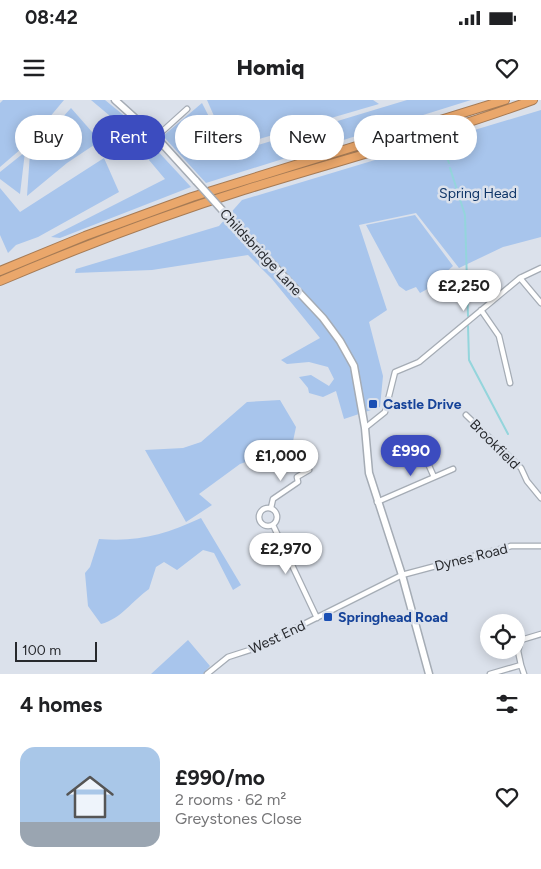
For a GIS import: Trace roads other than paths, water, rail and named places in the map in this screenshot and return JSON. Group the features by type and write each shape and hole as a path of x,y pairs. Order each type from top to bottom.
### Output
{"highway":[{"path":"0,271 85,236 192,198 504,100"},
{"path":"0,281 101,240 202,204 433,133 533,100"}],"street":[{"name":"Childsbridge Lane","path":"115,100 132,115"},
{"path":"165,129 188,110"},
{"name":"Childsbridge Lane","path":"165,147 311,305 340,341 354,366 365,428 369,473 402,575 429,674"},
{"path":"365,428 385,412 395,372 419,362 520,278 541,268"},
{"path":"520,278 541,303"},
{"path":"482,310 499,336 510,383"},
{"name":"Brookfield","path":"466,415 521,468 527,481 541,498"},
{"path":"426,458 434,477"},
{"path":"377,502 453,469"},
{"path":"271,508 273,499 298,482 297,477 309,470"},
{"path":"271,508 275,511 277,517 272,525"},
{"path":"271,508 262,510 259,518 265,525 272,525"},
{"path":"272,525 317,618"},
{"name":"Dynes Road","path":"402,575 511,546 541,546"},
{"name":"West End","path":"208,674 228,657 256,648 402,575"},
{"path":"524,674 518,651 521,640 541,634"},
{"path":"490,674 521,665"}],"waterway":[{"path":"450,168 465,215 468,316"},
{"path":"468,326 469,360 508,434"}],"place":[{"name":"Castle Drive","path":"373,404"},
{"name":"Springhead Road","path":"328,617"}],"park label":[{"name":"Spring Head","path":"478,193"}]}
